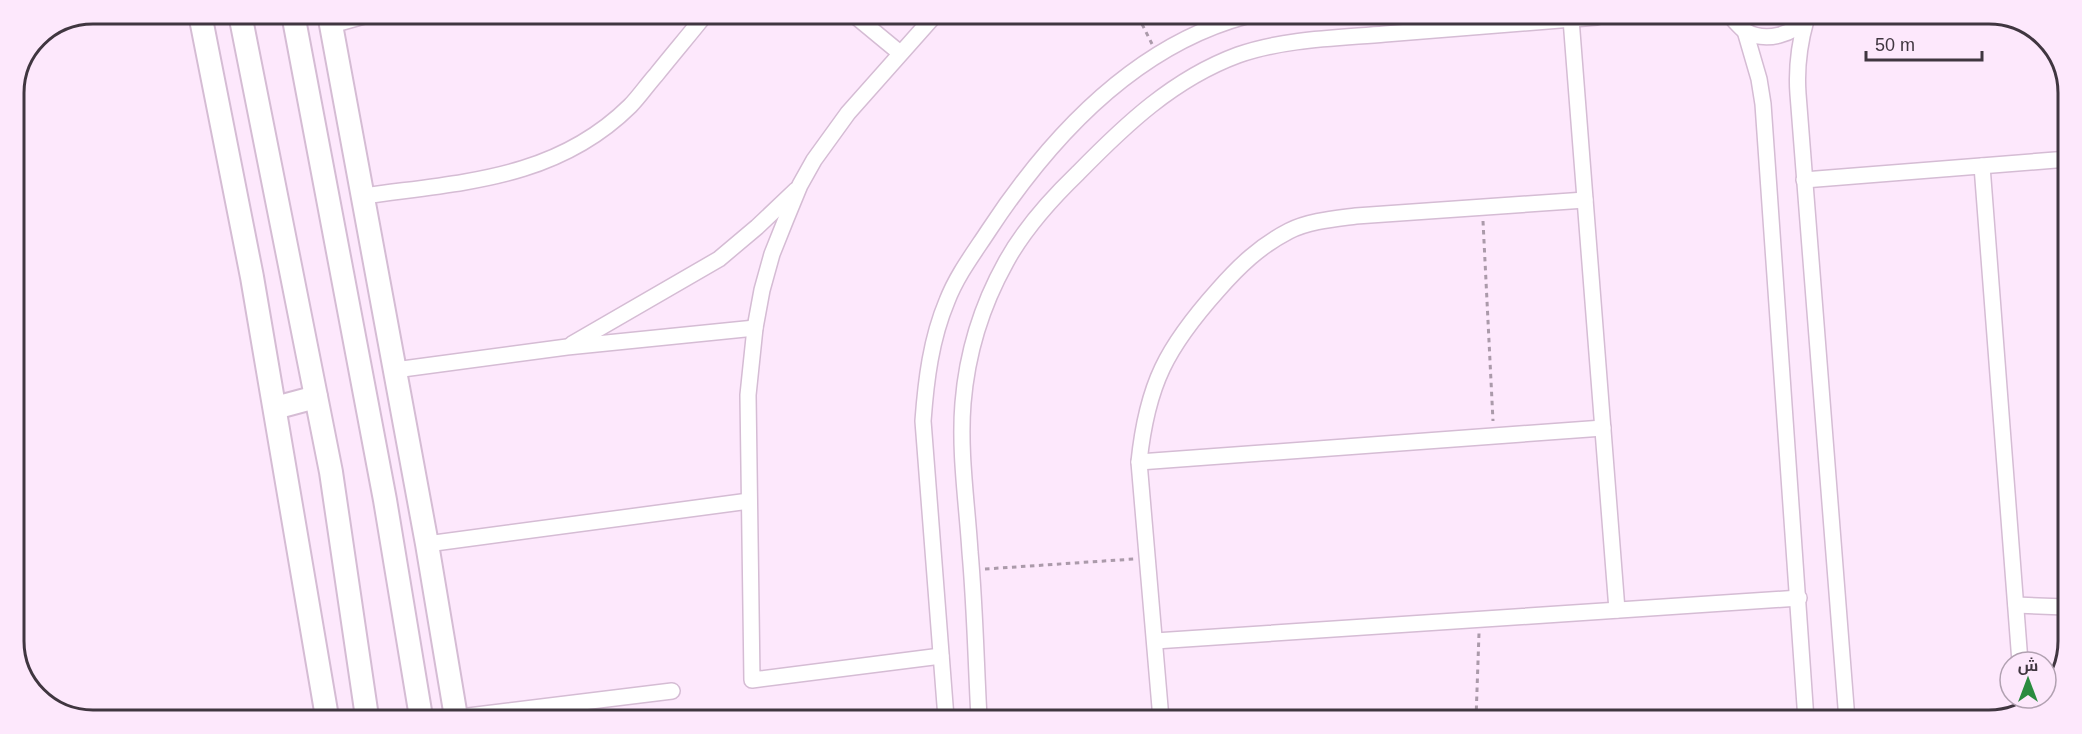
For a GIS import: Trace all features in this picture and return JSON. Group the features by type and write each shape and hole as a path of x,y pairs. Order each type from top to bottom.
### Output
{"main road":[{"path":"202,24 252,277 326,710"},
{"path":"242,24 331,472 366,710"},
{"path":"295,24 385,500 420,710"},
{"path":"332,24 457,710"},
{"path":"345,289 380,284"},
{"path":"275,408 316,397"}],"street":[{"path":"364,196 490,178 535,166 567,152 611,123 630,105 698,24"},
{"path":"865,24 900,53"},
{"path":"926,24 830,136 814,160 800,185 772,254 762,290 755,328 748,395 752,680 941,656"},
{"path":"945,710 923,421 927,378 935,336 947,300 964,266 1010,198 1038,162 1097,100 1130,73 1157,55 1205,30 1223,24"},
{"path":"979,710 972,570 963,454 963,404 970,354 985,306 1007,260 1048,203 1113,136 1151,104 1194,75 1240,54 1288,44 1338,38 1510,24"},
{"path":"1571,24 1617,610"},
{"path":"1738,24 1745,31 1761,36 1778,36 1793,30 1800,24"},
{"path":"1805,24 1799,44 1796,69 1846,710"},
{"path":"1745,31 1759,79 1763,104 1805,710"},
{"path":"1804,180 2058,160"},
{"path":"1982,166 2019,650"},
{"path":"567,347 719,259 757,227 800,185"},
{"path":"1160,710 1139,462 1142,432 1159,374 1172,347 1197,314 1236,270 1261,247 1290,231 1322,220 1585,200"},
{"path":"395,370 567,347 755,328"},
{"path":"1139,462 1603,428"},
{"path":"427,544 749,501"},
{"path":"1155,641 1799,598"},
{"path":"2016,605 2058,607"},
{"path":"516,710 672,691"}],"path":[{"path":"1142,24 1157,55"},
{"path":"1483,207 1493,436"},
{"path":"972,570 1148,558"},
{"path":"1476,710 1479,620"}]}
